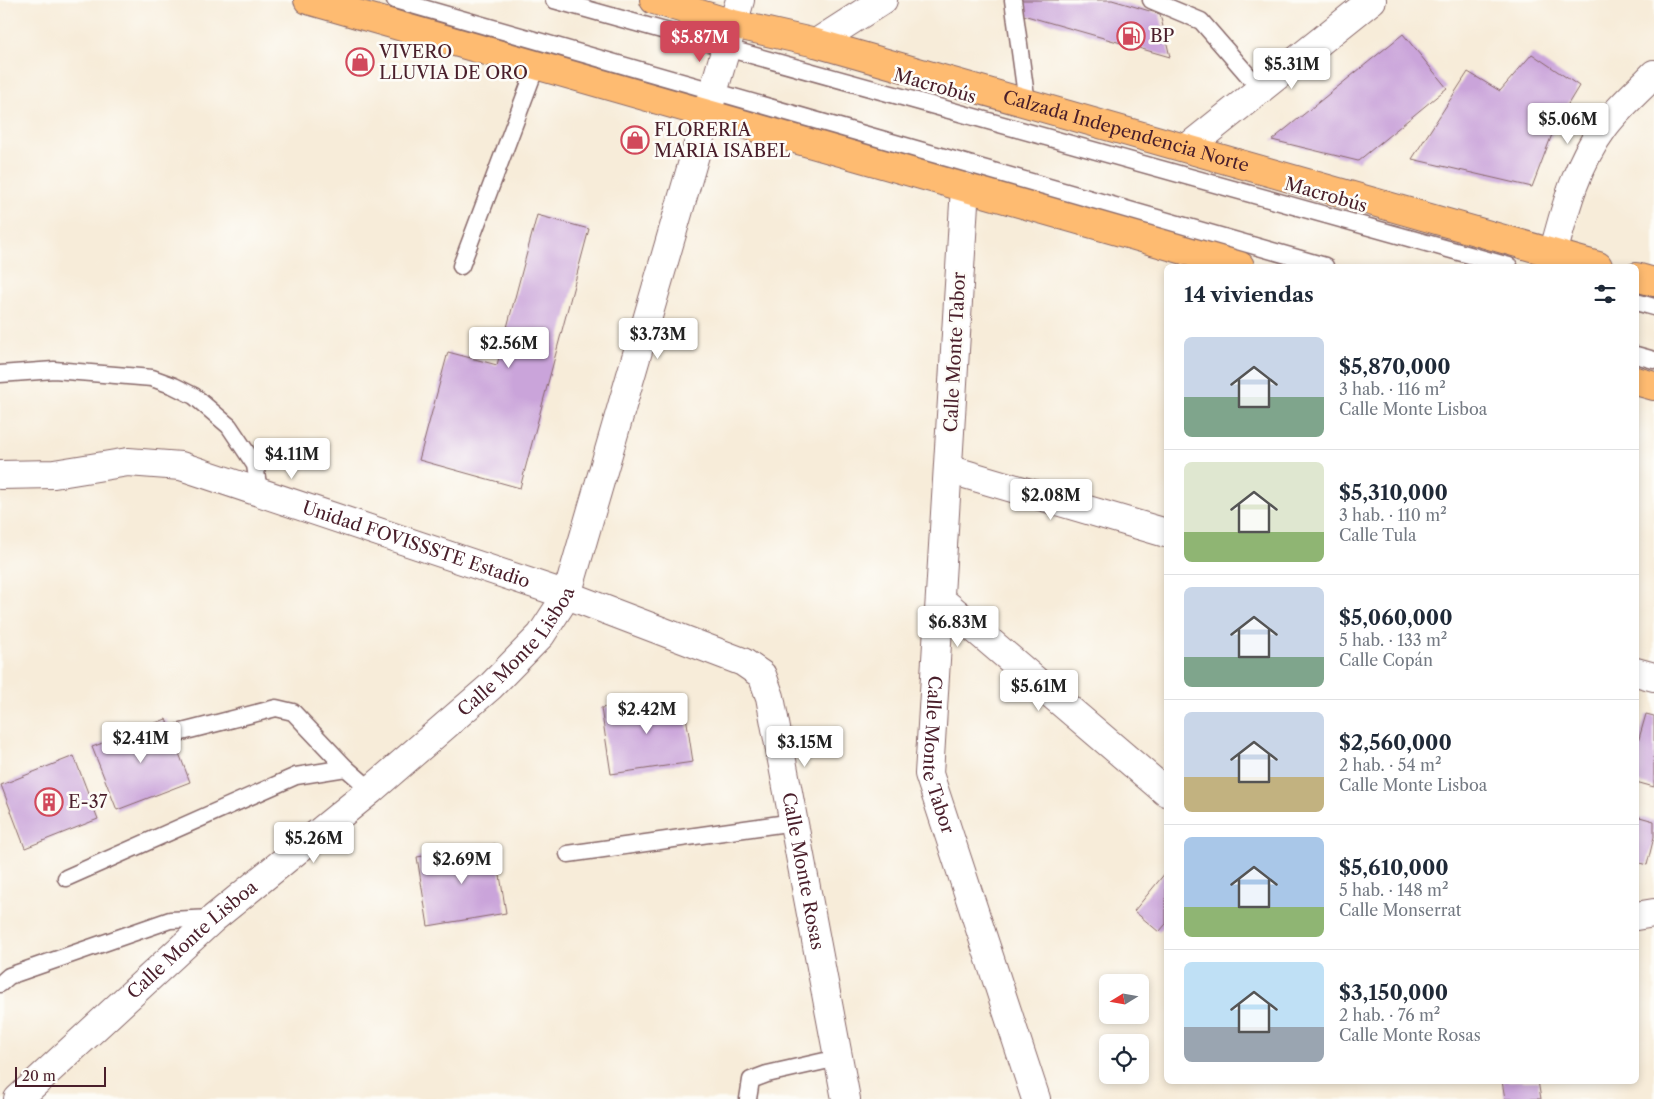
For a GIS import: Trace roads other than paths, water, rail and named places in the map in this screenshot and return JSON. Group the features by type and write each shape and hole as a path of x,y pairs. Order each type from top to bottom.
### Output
{"main road":[{"path":"308,0 537,64 712,103 965,187 1233,264"},
{"name":"Calzada Independencia Norte","path":"654,0 733,24 816,43 1591,264"},
{"path":"1639,278 1654,282"},
{"path":"1639,382 1654,386"}],"street":[{"path":"816,43 883,0"},
{"path":"1187,148 1372,0"},
{"name":"Calle Monte Lisboa","path":"18,1099 214,918 371,790 490,687 542,635 568,595 712,103 733,24"},
{"path":"1554,254 1568,198 1582,163 1604,127 1654,74"},
{"name":"Calle Monte Tabor","path":"965,187 929,774 1036,1099"},
{"name":"Unidad FOVISSSTE Estadio","path":"0,475 54,474 128,462 181,466 568,595"},
{"path":"948,469 1164,532"},
{"name":"Calle Monte Rosas","path":"568,595 743,662 762,675 770,697 846,1099"},
{"path":"940,599 1164,790"},
{"path":"1639,673 1654,677"},
{"path":"1639,916 1654,913"}],"lane":[{"path":"395,0 712,103 1317,264"},
{"name":"Macrobús","path":"554,0 733,24 1503,264"},
{"path":"1013,0 1027,103"},
{"path":"1151,0 1200,21 1260,89"},
{"path":"460,266 537,64"},
{"path":"1639,303 1654,307"},
{"path":"1639,356 1654,360"},
{"path":"0,374 54,370 152,378 174,386 194,396 229,426 255,465 259,491"},
{"path":"178,733 276,708 293,712 346,768 371,790"},
{"path":"66,878 296,776 346,768"},
{"path":"568,854 794,822"},
{"path":"0,984 9,976 170,920 214,918"},
{"path":"748,1099 751,1080 767,1074 838,1058"}],"place":[{"name":"BP","path":"1131,36"},
{"name":"VIVERO LLUVIA DE ORO","path":"360,62"},
{"name":"FLORERIA MARIA ISABEL","path":"635,140"},
{"name":"E-37","path":"49,802"}]}
